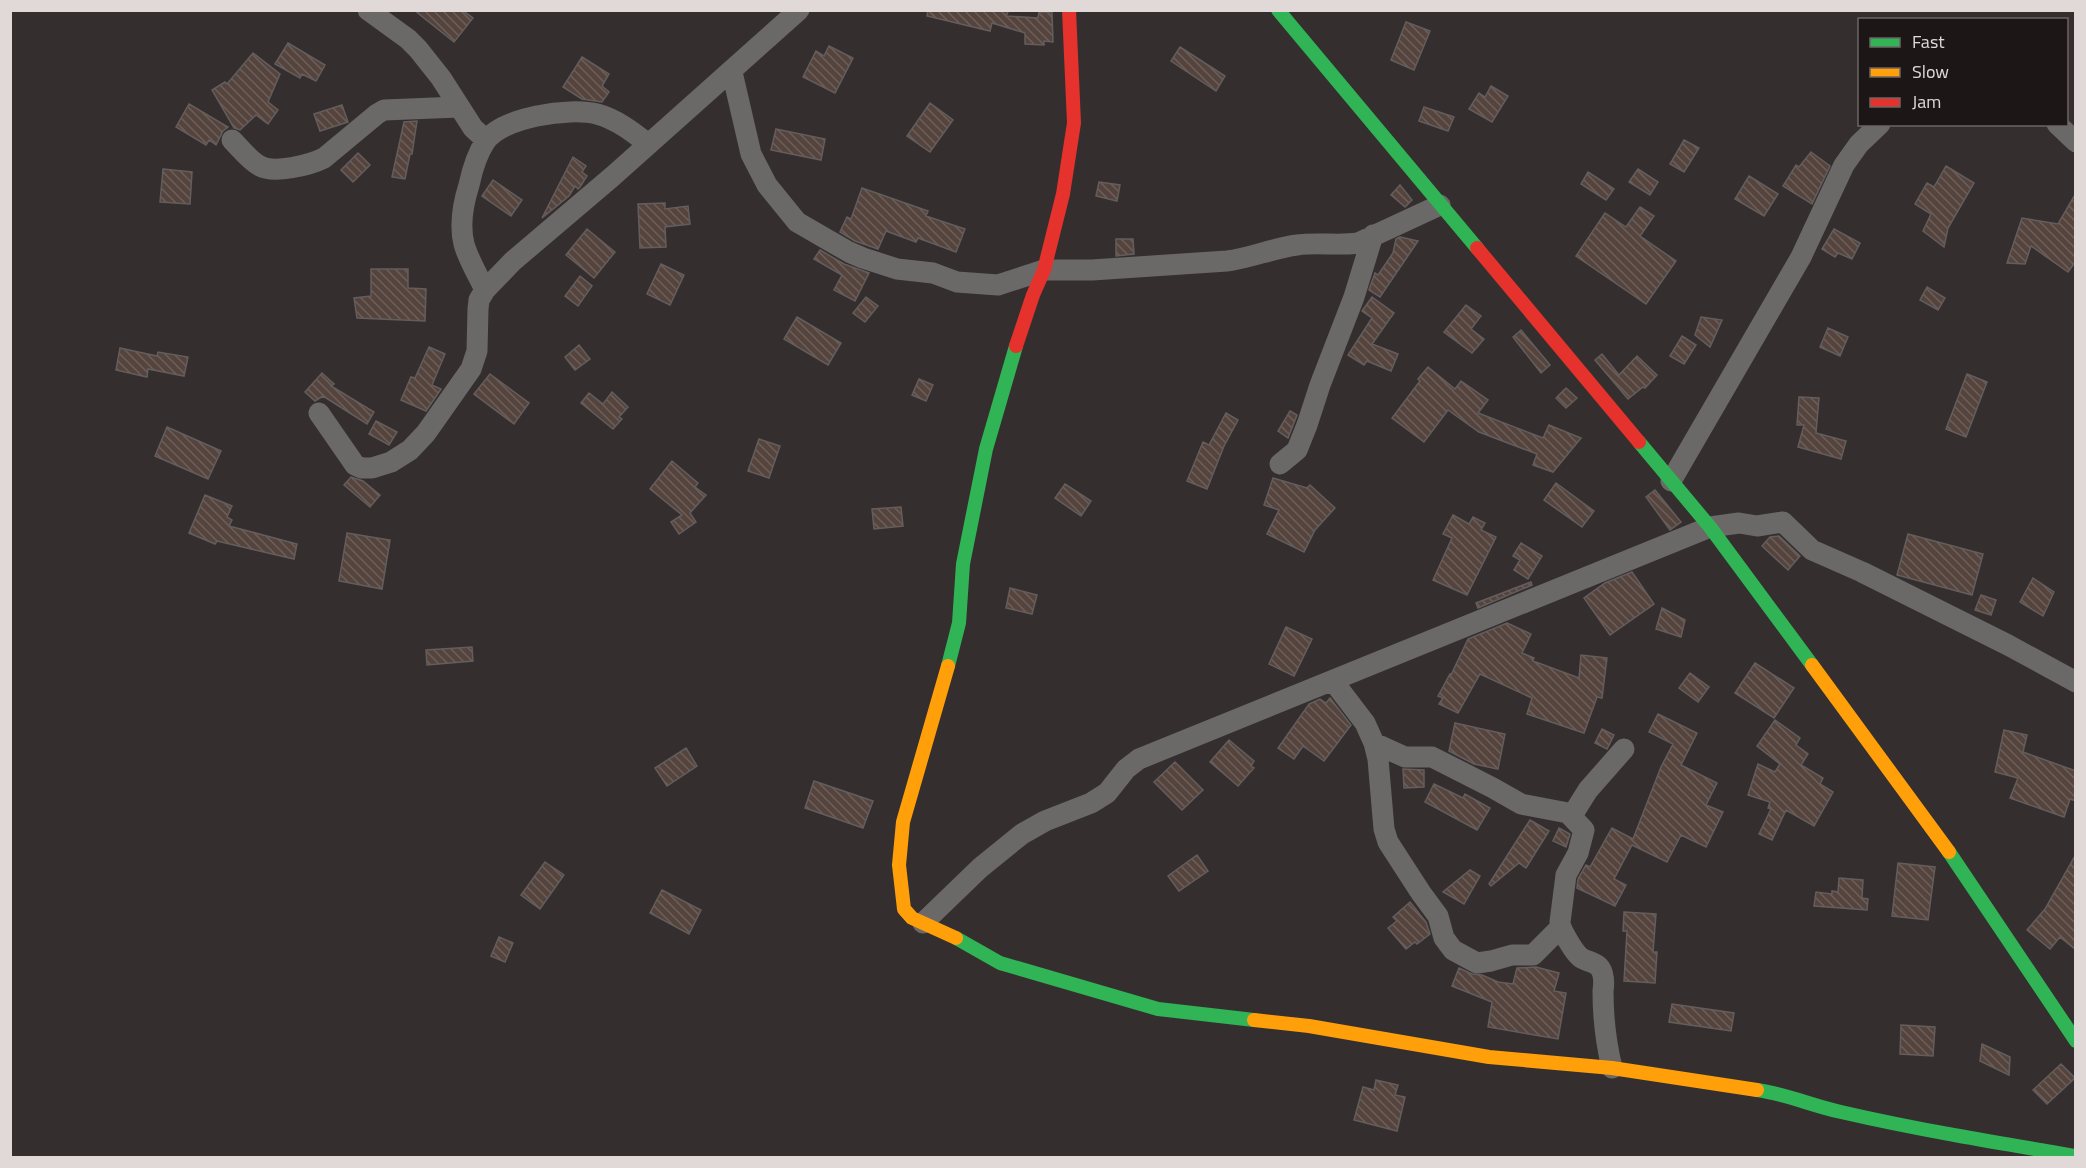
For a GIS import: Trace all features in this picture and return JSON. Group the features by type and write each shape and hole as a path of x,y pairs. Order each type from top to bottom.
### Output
{"street":[{"path":"368,10 413,44 441,78 473,128 486,140"},
{"path":"319,413 355,465 362,468 372,468 391,462 410,450 426,433 471,369 477,351 479,300 485,290 513,261 545,236 732,72 799,10"},
{"path":"1069,10 1074,123 1064,194 1044,270 1033,295 1005,378 986,448 963,564 959,623 955,642 903,822 898,865 904,909 912,918 964,942 1000,963 1158,1009 1309,1026 1489,1057 1612,1068 1772,1092 1823,1109 1850,1115 2076,1156"},
{"path":"1278,10 1710,527 1939,837 2076,1041"},
{"path":"732,72 751,154 767,185 797,222 849,252 872,261 897,269 925,271 957,282 998,285 1044,270 1092,270 1227,261 1293,245 1352,244 1440,205"},
{"path":"232,140 260,167 277,170 324,158 384,110 459,106"},
{"path":"485,290 464,245 462,209 473,170 486,140 506,126 523,120 569,111 607,118 648,144"},
{"path":"1671,481 1801,257 1844,165 1859,144 1878,126"},
{"path":"2059,126 2076,142"},
{"path":"1280,464 1297,450 1308,425 1320,385 1354,297 1373,236"},
{"path":"923,923 980,868 1022,834 1045,821 1091,803 1107,793 1126,770 1139,759 1710,527 1739,523 1757,526 1784,522 1812,550 1862,572 2008,645 2076,682"},
{"path":"1333,681 1365,723 1374,743 1378,759 1384,829 1388,842 1438,916 1444,938 1453,950 1477,963 1491,962 1512,955 1533,955 1560,928 1566,875 1578,853 1584,830 1568,813"},
{"path":"1374,743 1405,757 1432,758 1494,788 1521,804 1574,814 1588,790 1624,749"},
{"path":"1560,928 1579,957 1592,962 1601,969 1604,982 1603,1012 1606,1039 1612,1068"}],"building":[{"path":"414,10 462,10 473,18 454,42"},
{"path":"928,10 1009,10 1006,16 1038,18 1039,12 1052,12 1053,42 1044,41 1044,45 1025,44 1025,33 992,23 990,31 927,16"},
{"path":"1406,22 1430,31 1414,70 1391,60"},
{"path":"288,43 325,65 316,81 302,74 300,78 275,64"},
{"path":"829,46 853,58 835,93 803,77 816,51 824,56"},
{"path":"1180,47 1225,76 1216,91 1171,61"},
{"path":"253,53 280,74 268,102 278,110 268,124 256,115 240,130 234,128 212,90 225,82 227,84"},
{"path":"582,57 609,74 602,86 609,92 602,102 582,99 563,87"},
{"path":"1491,86 1508,96 1492,122 1469,109 1479,93 1485,97"},
{"path":"930,103 953,120 930,152 907,136"},
{"path":"189,104 228,127 223,131 216,145 209,140 206,145 176,127"},
{"path":"342,105 348,122 320,131 314,114"},
{"path":"1424,107 1454,117 1448,131 1419,121"},
{"path":"417,121 405,179 392,177 404,122"},
{"path":"776,129 825,139 821,160 771,150"},
{"path":"1684,140 1699,148 1684,172 1670,164"},
{"path":"1811,152 1830,166 1812,204 1783,186 1796,165 1799,167"},
{"path":"358,153 370,165 353,182 341,170"},
{"path":"573,157 586,166 582,172 587,176 578,189 575,186 569,196 542,218"},
{"path":"1946,166 1974,183 1948,228 1944,247 1923,231 1931,214 1915,204 1927,183 1934,187"},
{"path":"163,169 192,172 190,204 160,202"},
{"path":"1638,169 1658,182 1650,195 1629,182"},
{"path":"1588,172 1614,189 1606,200 1581,184"},
{"path":"1749,176 1778,194 1764,216 1735,199"},
{"path":"493,180 522,200 511,216 482,196"},
{"path":"1099,182 1120,185 1117,201 1096,196"},
{"path":"1400,185 1412,200 1405,207 1391,195"},
{"path":"862,188 928,211 926,216 965,229 956,252 918,238 916,242 886,231 878,249 855,241 840,232 847,217 851,219"},
{"path":"2076,193 2076,261 2068,272 2031,246 2025,264 2007,263 2022,218 2058,224"},
{"path":"665,203 665,209 688,206 690,224 665,227 666,247 640,248 638,204"},
{"path":"1640,207 1654,216 1640,236 1676,261 1646,304 1576,256 1605,213 1626,227"},
{"path":"587,229 615,252 594,278 566,255"},
{"path":"1834,229 1860,243 1852,259 1838,253 1835,257 1822,249"},
{"path":"1400,237 1418,241 1380,297 1369,290 1375,273 1378,275 1393,253 1396,239"},
{"path":"1116,239 1133,239 1134,254 1116,256"},
{"path":"820,250 844,264 869,273 855,301 834,290 842,275 814,259"},
{"path":"661,264 684,275 670,305 647,294"},
{"path":"371,269 408,269 408,288 426,289 425,321 357,318 354,298 371,296"},
{"path":"580,276 592,286 578,306 565,296"},
{"path":"1927,287 1945,298 1938,310 1920,300"},
{"path":"866,297 878,306 865,322 853,313"},
{"path":"1372,297 1394,313 1372,344 1398,354 1391,371 1367,361 1364,365 1348,355 1372,318 1362,311"},
{"path":"1466,305 1481,316 1471,329 1484,339 1472,353 1444,332"},
{"path":"797,317 841,343 828,365 784,339"},
{"path":"1701,317 1722,320 1710,347 1695,335"},
{"path":"1828,328 1848,337 1840,356 1820,347"},
{"path":"1521,330 1550,365 1541,373 1513,337"},
{"path":"1682,336 1696,345 1684,364 1670,356"},
{"path":"579,345 590,359 575,370 565,357"},
{"path":"429,347 445,354 432,385 441,389 426,411 401,400 411,377 415,378"},
{"path":"120,348 157,356 158,352 188,357 184,376 148,369 147,377 116,370"},
{"path":"1602,354 1619,375 1637,356 1657,375 1645,388 1643,387 1628,399 1595,360"},
{"path":"1428,367 1455,389 1461,381 1488,400 1478,413 1543,438 1549,425 1581,438 1553,472 1533,465 1537,454 1479,432 1448,410 1424,442 1392,418"},
{"path":"322,373 334,384 331,386 374,412 367,424 323,396 315,401 305,392"},
{"path":"490,374 529,403 514,424 474,394"},
{"path":"1967,374 1987,382 1966,437 1946,429"},
{"path":"919,379 933,385 926,401 912,395"},
{"path":"1566,388 1577,398 1566,408 1556,398"},
{"path":"612,392 628,407 619,417 622,419 613,429 581,403 589,393 603,404"},
{"path":"1799,397 1819,398 1816,433 1846,441 1841,459 1798,447 1804,425 1797,425"},
{"path":"1290,411 1297,415 1288,438 1278,431"},
{"path":"1226,413 1238,420 1224,446 1207,489 1187,481 1203,442 1209,445"},
{"path":"376,421 397,432 389,445 369,434"},
{"path":"167,427 221,451 208,479 155,456"},
{"path":"759,439 780,446 769,478 748,471"},
{"path":"672,461 698,483 695,487 706,495 690,513 696,522 679,534 671,522 682,515 650,489"},
{"path":"351,477 363,481 380,495 370,507 344,485"},
{"path":"1273,478 1307,488 1310,485 1335,508 1315,530 1304,552 1267,534 1279,510 1264,505"},
{"path":"1556,483 1594,511 1582,527 1544,500"},
{"path":"1065,484 1091,501 1081,516 1055,498"},
{"path":"1655,490 1681,522 1670,530 1646,497"},
{"path":"205,495 232,506 227,517 232,520 229,526 297,544 294,559 217,541 215,544 189,533"},
{"path":"901,507 903,526 874,529 872,509"},
{"path":"1453,515 1469,524 1473,517 1485,523 1481,530 1496,537 1467,595 1433,580 1452,538 1443,534"},
{"path":"347,533 390,540 382,589 339,581"},
{"path":"1908,534 1983,554 1972,595 1897,575"},
{"path":"1779,536 1800,556 1788,570 1762,546 1770,537"},
{"path":"1521,543 1542,556 1528,579 1514,570 1520,560 1513,556"},
{"path":"1632,572 1654,604 1610,635 1584,598 1605,583"},
{"path":"2033,578 2054,592 2043,616 2020,602"},
{"path":"1531,582 1532,585 1478,608 1476,603"},
{"path":"1010,588 1037,595 1032,614 1006,608"},
{"path":"1981,595 1996,600 1991,615 1975,610"},
{"path":"1662,608 1685,620 1681,637 1656,629"},
{"path":"1507,623 1531,634 1522,653 1534,658 1533,661 1579,678 1581,655 1607,658 1602,698 1597,697 1584,733 1527,714 1532,698 1480,674 1458,713 1439,704 1443,698 1438,696 1468,639"},
{"path":"1286,627 1312,639 1294,676 1269,664"},
{"path":"472,647 473,661 427,665 426,650"},
{"path":"1755,663 1794,688 1774,718 1735,693"},
{"path":"1690,673 1709,687 1698,702 1679,688"},
{"path":"1330,698 1351,725 1324,761 1303,746 1294,759 1278,748 1309,704 1320,699 1326,703"},
{"path":"1658,714 1697,733 1681,765 1717,783 1706,805 1723,812 1706,847 1681,835 1667,862 1632,845 1614,879 1626,885 1615,906 1577,888 1578,879 1586,865 1590,867 1612,828 1633,839 1661,767 1673,744 1649,732"},
{"path":"1775,720 1800,738 1796,745 1808,754 1801,765 1823,778 1820,784 1833,792 1814,826 1786,810 1772,840 1759,834 1771,809 1768,808 1770,802 1748,795 1758,764 1775,772 1780,764 1757,746"},
{"path":"1455,723 1505,734 1498,769 1474,764 1449,751"},
{"path":"1602,729 1614,735 1607,749 1595,743"},
{"path":"2004,730 2027,735 2023,752 2076,771 2076,801 2070,799 2064,817 2010,798 2018,778 1995,772"},
{"path":"1229,740 1254,761 1251,766 1254,768 1238,786 1210,762"},
{"path":"686,748 697,766 667,786 655,768"},
{"path":"1175,762 1203,790 1182,810 1154,782"},
{"path":"1403,769 1424,770 1424,787 1404,788"},
{"path":"814,781 873,801 863,828 805,808"},
{"path":"1434,784 1463,798 1465,794 1490,808 1477,830 1425,802"},
{"path":"1530,820 1549,831 1526,868 1519,863 1491,886 1489,884"},
{"path":"1559,828 1570,834 1566,847 1553,841"},
{"path":"2076,854 2076,950 2060,937 2050,949 2027,930 2045,909"},
{"path":"1197,855 1208,871 1179,891 1168,876"},
{"path":"545,862 564,875 540,909 521,895"},
{"path":"1898,863 1935,867 1928,920 1892,916"},
{"path":"1470,870 1480,876 1464,904 1443,892"},
{"path":"1839,878 1863,880 1862,898 1868,899 1867,910 1814,906 1816,892 1832,894 1832,891 1838,892"},
{"path":"662,890 701,910 689,934 650,913"},
{"path":"1410,902 1426,922 1430,934 1406,949 1388,928 1397,921 1393,917"},
{"path":"1624,912 1656,914 1653,952 1657,952 1655,983 1624,981 1627,931 1623,931"},
{"path":"499,937 513,943 505,962 491,956"},
{"path":"1536,967 1559,973 1554,991 1566,993 1558,1039 1488,1027 1492,1002 1452,986 1459,968 1498,982 1513,984 1517,968"},
{"path":"1672,1004 1734,1013 1731,1031 1669,1022"},
{"path":"1901,1025 1935,1027 1933,1056 1900,1054"},
{"path":"1982,1044 2010,1057 2009,1075 1980,1061"},
{"path":"2061,1064 2075,1078 2047,1104 2033,1090"},
{"path":"1376,1080 1398,1085 1395,1095 1405,1097 1397,1131 1354,1120 1363,1087 1374,1090"}],"traffic: fast":[{"path":"1278,10 1477,248"},
{"path":"948,666 959,623 963,564 986,449 1016,346"},
{"path":"1639,442 1710,527 1812,665"},
{"path":"1949,852 2076,1041"},
{"path":"956,938 1000,963 1158,1009 1254,1020"},
{"path":"1757,1090 1900,1125 2076,1156"}],"traffic: slow":[{"path":"1812,665 1949,852"},
{"path":"948,666 903,822 899,865 904,909 912,918 956,938"},
{"path":"1254,1020 1309,1026 1489,1057 1612,1068 1757,1090"}],"traffic: jam":[{"path":"1016,346 1044,270 1063,194 1074,123 1069,10"},
{"path":"1477,248 1639,442"}]}
